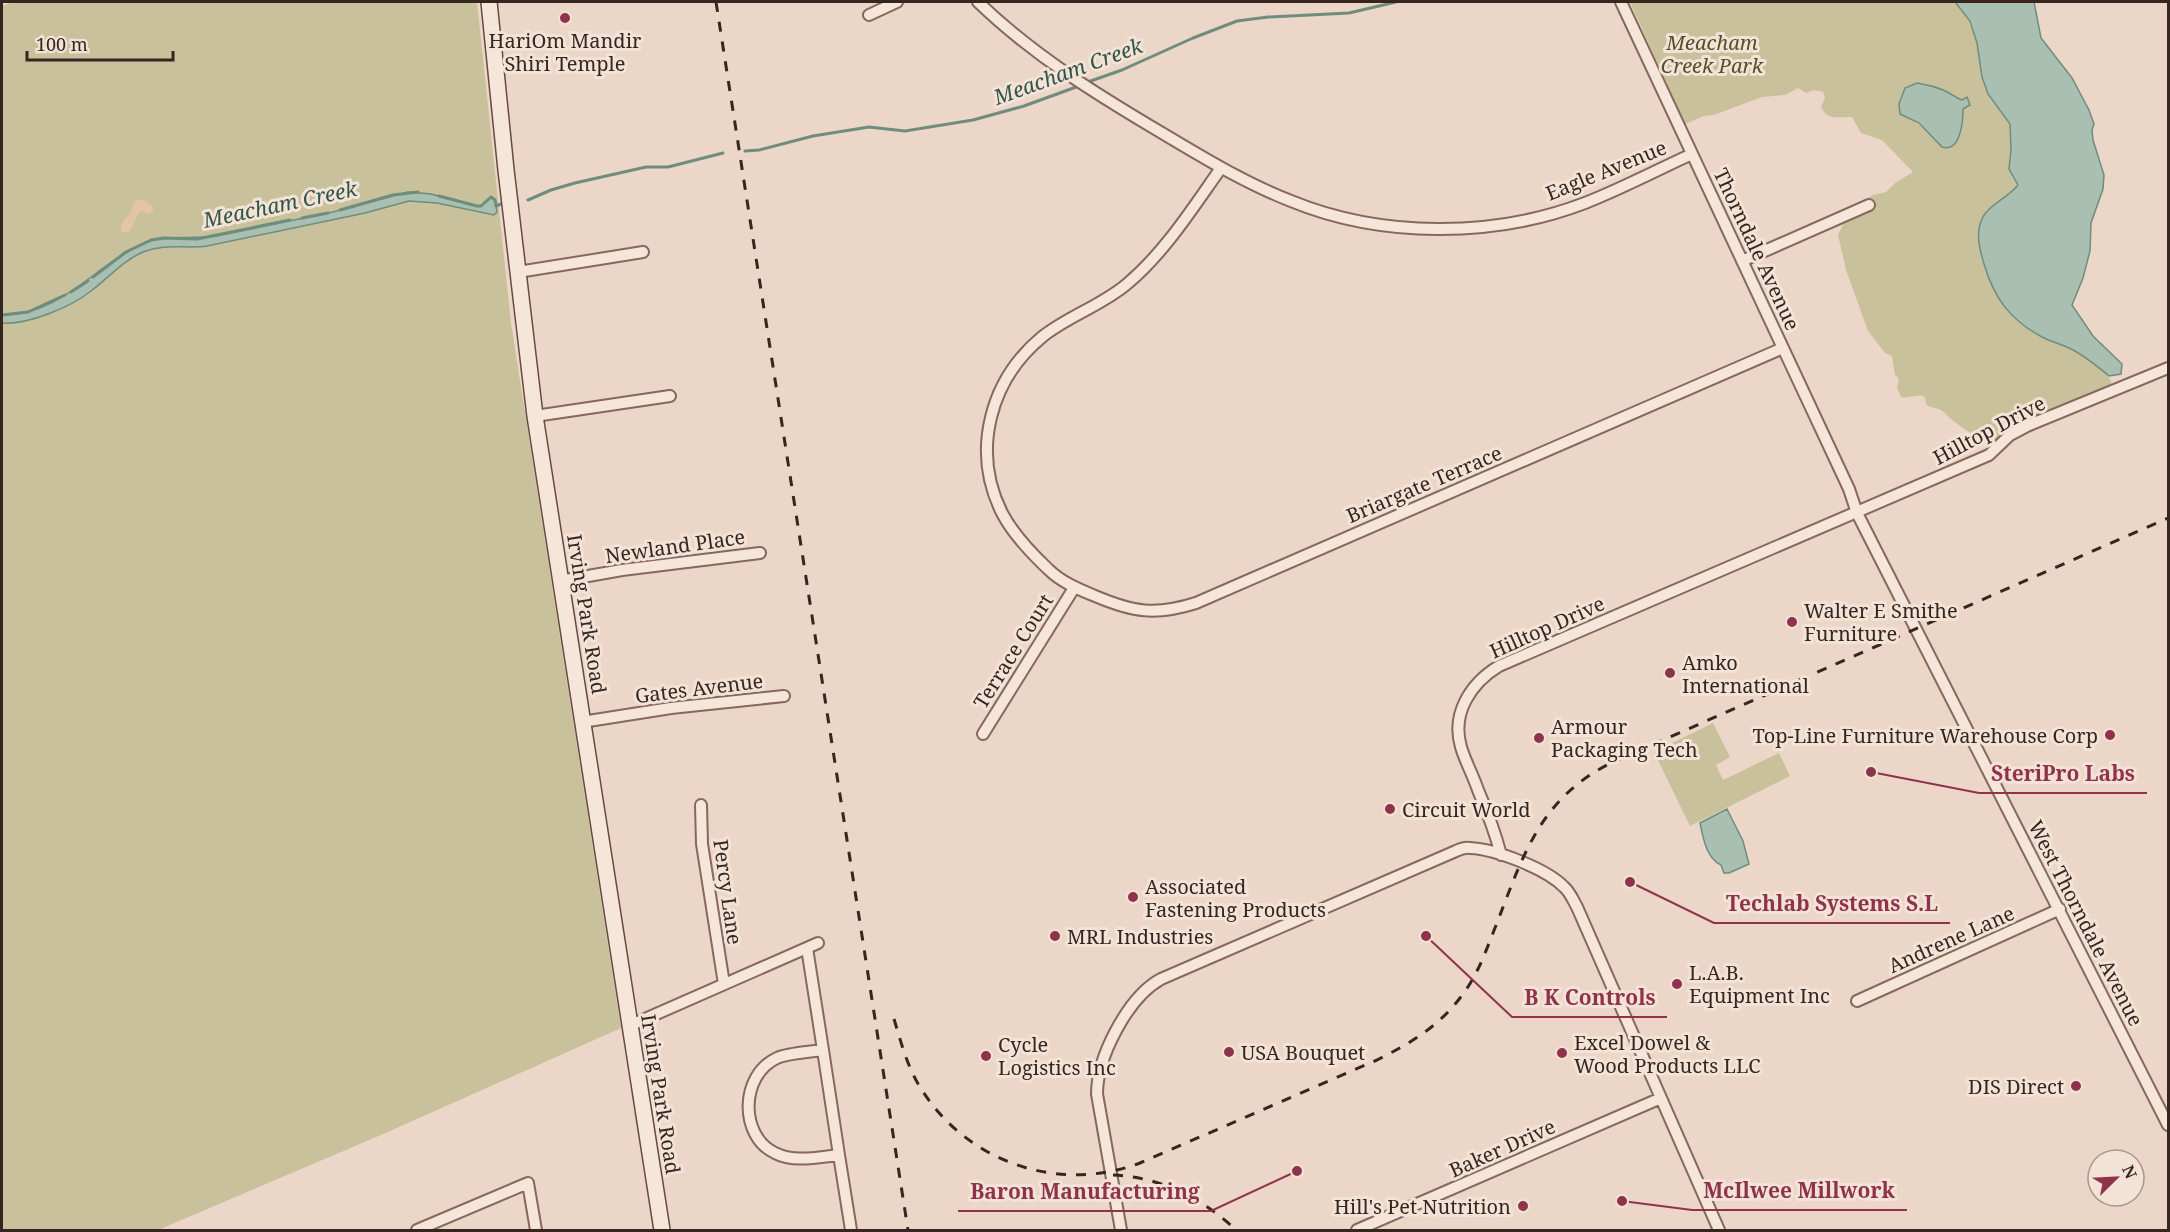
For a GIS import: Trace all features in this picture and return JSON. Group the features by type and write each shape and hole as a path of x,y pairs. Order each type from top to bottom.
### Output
{"main road":[{"name":"Irving Park Road","path":"489,2 535,416 662,1230"}],"street":[{"path":"869,15 897,2"},
{"name":"Eagle Avenue","path":"978,2 1032,50 1078,82 1221,168 1293,202 1362,221 1408,227 1463,228 1501,224 1557,212 1585,203 1692,154"},
{"name":"Thorndale Avenue","path":"1621,2 1849,489 1857,513"},
{"name":"Briargate Terrace","path":"1221,168 1173,235 1145,268 1104,301 1042,337 1021,357 1002,385 994,402 987,439 988,466 1001,511 1017,536 1048,570 1074,588 1126,609 1157,611 1196,603 1783,348"},
{"path":"1742,261 1869,205"},
{"path":"518,272 643,252"},
{"name":"Hilltop Drive","path":"1501,855 1494,827 1461,746 1458,731 1462,707 1474,685 1484,675 1499,666 1989,455 2010,435 2027,426 2169,368"},
{"path":"535,416 670,396"},
{"name":"West Thorndale Avenue","path":"1857,513 2169,1125"},
{"name":"Newland Place","path":"560,581 622,570 760,553"},
{"name":"Terrace Court","path":"982,734 1074,588"},
{"name":"Gates Avenue","path":"582,722 671,708 784,696"},
{"name":"Percy Lane","path":"701,805 702,844 724,984"},
{"path":"1121,1230 1097,1094 1097,1082 1103,1058 1134,1002 1147,988 1161,979 1456,850 1468,847 1501,855 1546,873 1566,888 1577,907 1719,1230"},
{"name":"Andrene Lane","path":"1857,1001 2060,909"},
{"path":"629,1026 818,943"},
{"path":"807,948 851,1230"},
{"path":"823,1050 777,1058 760,1072 749,1092 748,1116 758,1139 775,1153 797,1159 839,1155"},
{"name":"Baker Drive","path":"1358,1230 1661,1098"},
{"path":"417,1230 528,1183 536,1230"}],"green space":[{"path":"13,2 477,2 511,323 621,1028 381,1135 158,1230 2,1230 2,6"},
{"name":"Meacham Creek Park","path":"1630,2 1955,2 1970,21 1988,94 2010,124 2009,159 2012,177 2018,185 1990,209 1979,229 2004,294 2018,322 2086,358 2108,376 2112,385 2026,421 1993,446 1981,442 1942,411 1928,406 1925,397 1901,397 1897,388 1899,379 1895,375 1892,356 1885,353 1868,331 1846,270 1838,235 1846,219 1861,203 1873,195 1886,192 1895,183 1913,172 1882,140 1861,133 1852,117 1827,115 1821,107 1825,98 1823,92 1814,90 1806,93 1798,88 1785,95 1762,97 1685,124","holes":["1921,84 1943,90 1962,100 1967,97 1966,107 1934,140 1922,127 1900,113 1899,110"]},
{"path":"1713,723 1730,757 1716,765 1723,780 1779,753 1790,776 1690,826 1654,752"}],"sand":[{"path":"142,199 153,206 153,211 147,214 143,211 139,212 130,231 122,233 122,224 131,212 135,201"}],"shaded area":[{"path":"1955,2 2034,2 2041,38 2072,78 2089,110 2094,124 2093,140 2104,175 2103,189 2091,223 2090,251 2083,278 2072,305 2093,336 2122,364 2121,374 2109,376 2091,361 2064,346 2045,339 2021,323 1998,298 1988,276 1979,242 1980,225 1985,214 2018,185 2009,169 2010,124 1988,94 1970,21"},
{"path":"1917,83 1941,89 1962,100 1967,97 1970,105 1963,109 1960,134 1957,141 1948,148 1942,147 1919,123 1900,114 1899,104 1905,88"},
{"name":"Meacham Creek","path":"408,192 431,194 477,206 481,206 491,197 495,200 497,212 494,215 437,203 409,201 365,213 207,246 151,249 129,260 91,291 61,309 24,321 2,323 2,315 23,313 59,299 123,255 149,241 217,236 333,212"},
{"path":"1727,809 1743,841 1749,864 1724,873 1721,865 1709,852 1700,823"}],"waterway":[{"name":"Meacham Creek","path":"1085,83 1122,70 1237,21 1349,13 1396,2"},
{"name":"Meacham Creek","path":"745,151 759,150 813,136 869,127 905,131 973,120 1024,106 1079,86"},
{"name":"Meacham Creek","path":"528,200 575,183 646,167 668,167 723,153"},
{"name":"Meacham Creek","path":"340,210 393,195 418,192"},
{"name":"Meacham Creek","path":"439,196 477,206 481,206 491,197 495,200 496,206 501,204"},
{"name":"Meacham Creek","path":"302,218 328,213"},
{"name":"Meacham Creek","path":"93,277 126,252 151,240 197,239 290,220"},
{"name":"Meacham Creek","path":"71,292 88,281"},
{"name":"Meacham Creek","path":"2,315 28,312 65,295"}],"railway":[{"path":"716,2 908,1230"},
{"path":"894,1019 908,1062 920,1087 939,1113 962,1135 988,1152 1017,1165 1046,1172 1078,1175 1109,1172 1140,1163 1377,1060 1412,1041 1433,1026 1460,998 1475,975 1513,881 1535,834 1566,794 1587,777 1613,762 2168,518"},
{"path":"1113,1175 1147,1180 1179,1191 1209,1208 1236,1230"}],"place":[{"name":"HariOm Mandir Shiri Temple","path":"565,18"},
{"name":"Walter E Smithe Furniture","path":"1792,622"},
{"name":"Amko International","path":"1670,673"},
{"name":"Top-Line Furniture Warehouse Corp","path":"2110,735"},
{"name":"Armour Packaging Tech","path":"1539,738"},
{"name":"SteriPro Labs","path":"1871,772"},
{"name":"Circuit World","path":"1390,809"},
{"name":"Techlab Systems S.L","path":"1630,882"},
{"name":"Associated Fastening Products","path":"1133,897"},
{"name":"MRL Industries","path":"1055,936"},
{"name":"B K Controls","path":"1426,936"},
{"name":"L.A.B. Equipment Inc","path":"1677,984"},
{"name":"USA Bouquet","path":"1229,1052"},
{"name":"Excel Dowel & Wood Products LLC","path":"1562,1053"},
{"name":"Cycle Logistics Inc","path":"986,1056"},
{"name":"DIS Direct","path":"2076,1086"},
{"name":"Baron Manufacturing","path":"1297,1171"},
{"name":"McIlwee Millwork","path":"1622,1201"},
{"name":"Hill's Pet Nutrition","path":"1523,1206"}]}
